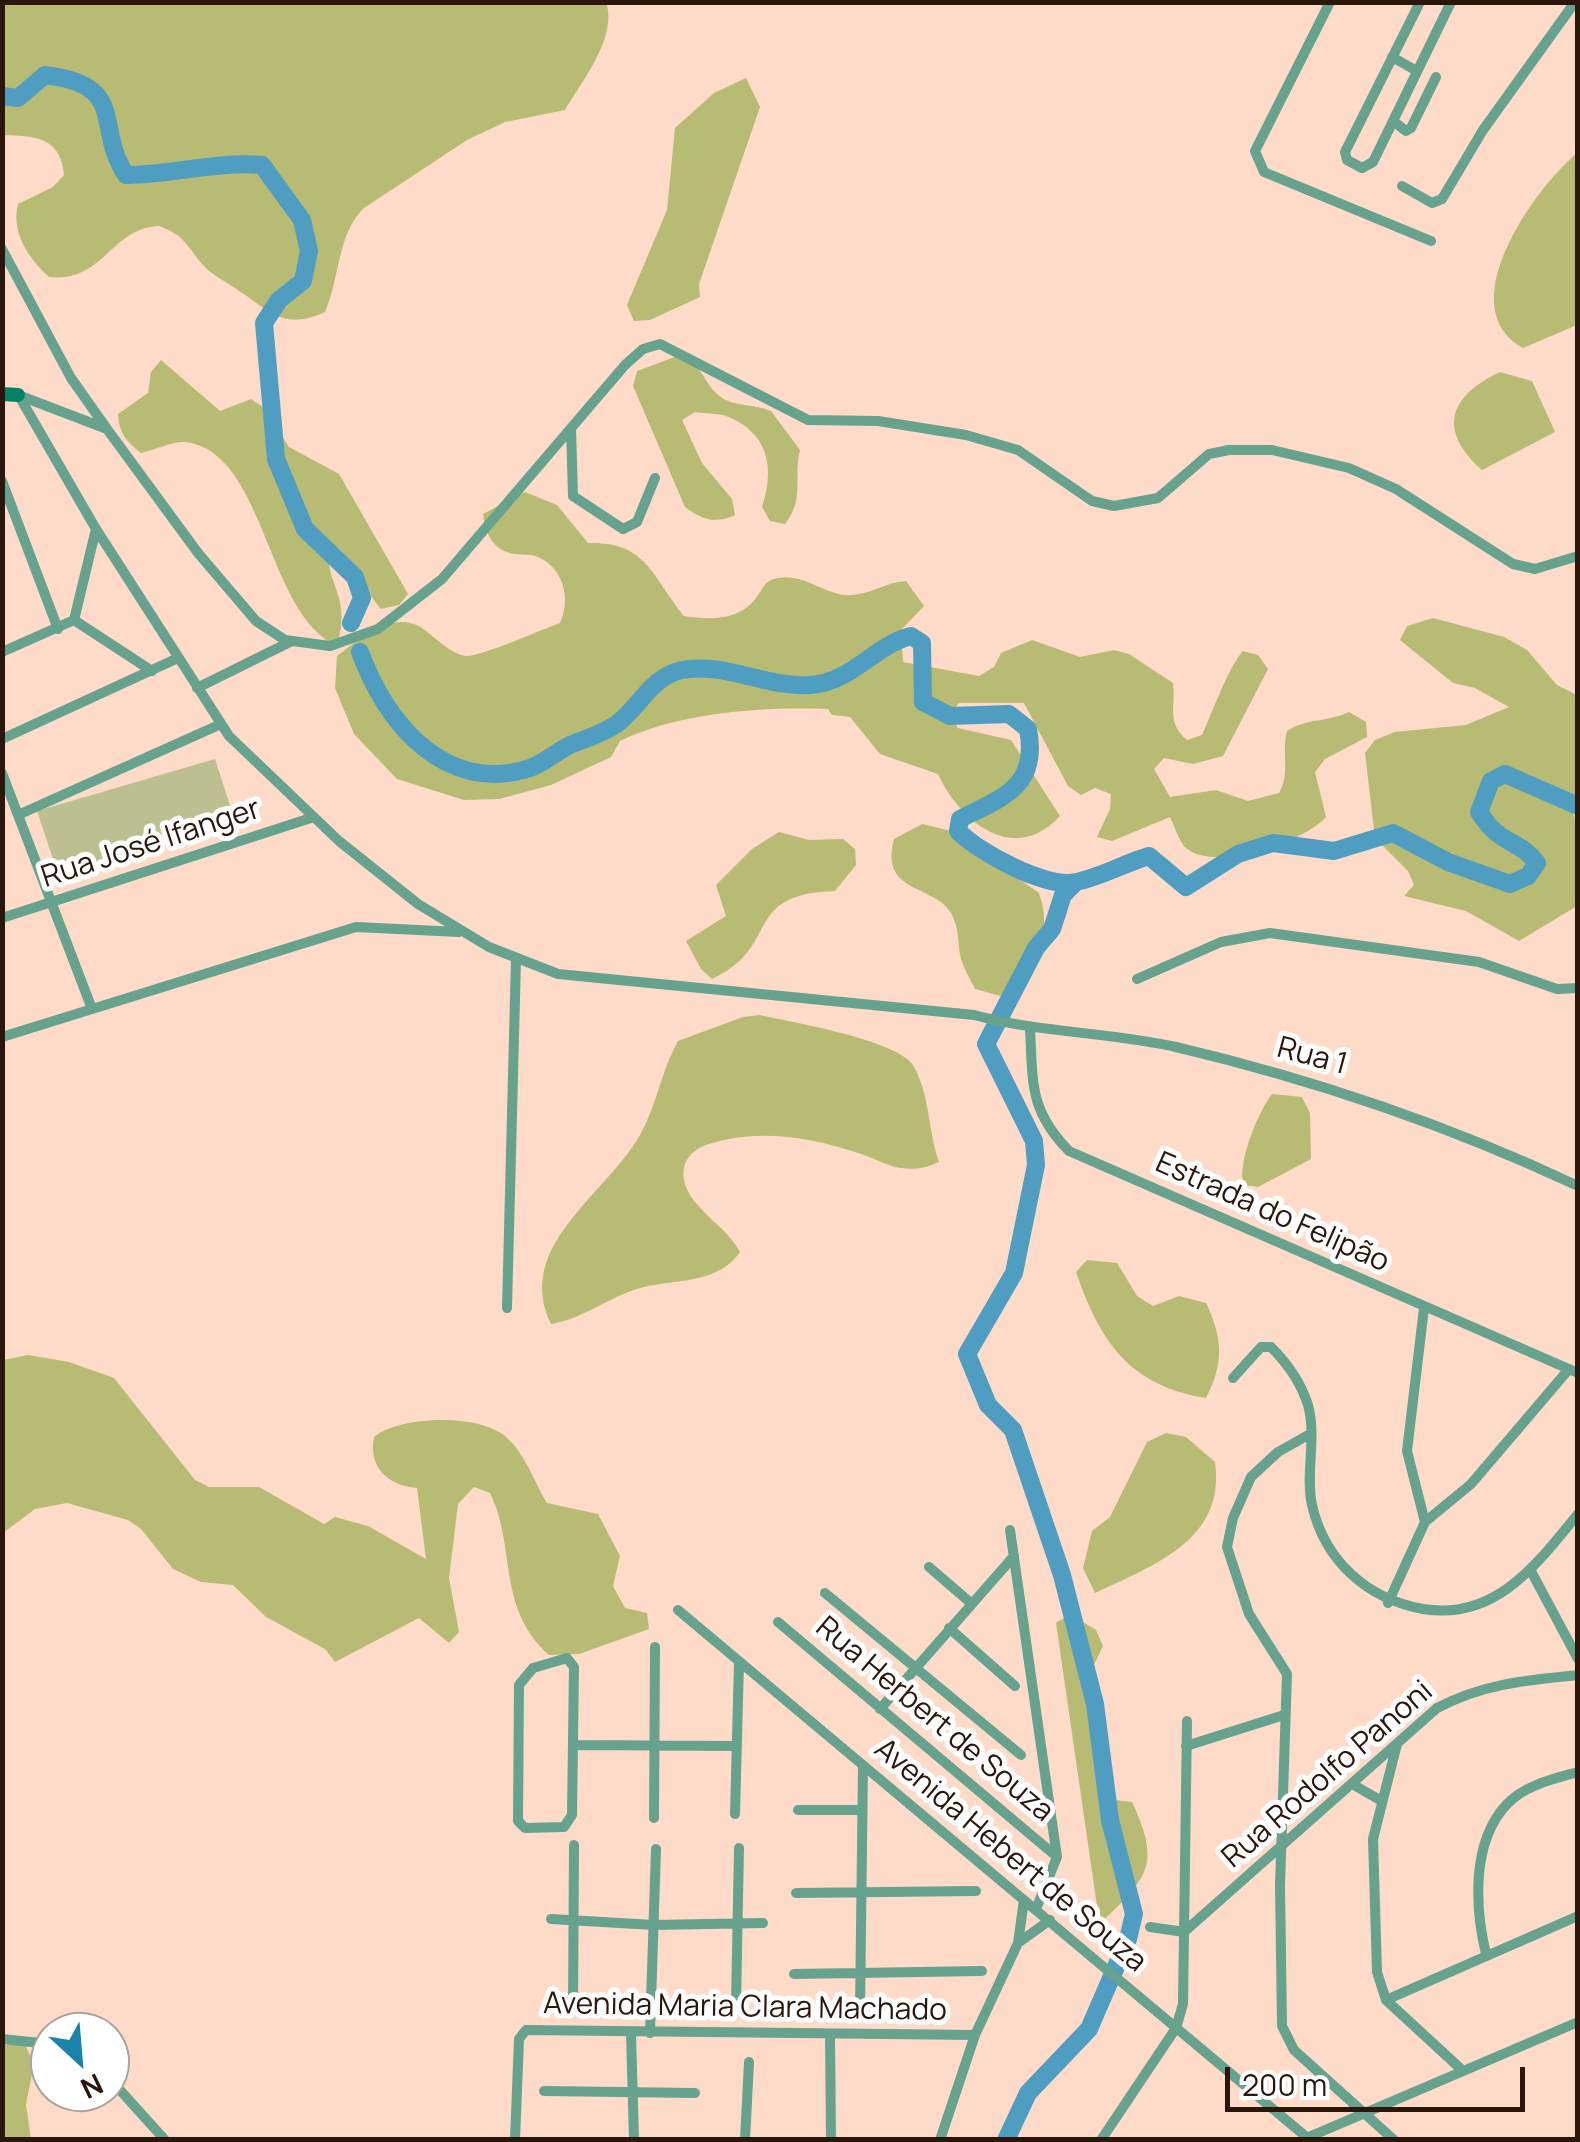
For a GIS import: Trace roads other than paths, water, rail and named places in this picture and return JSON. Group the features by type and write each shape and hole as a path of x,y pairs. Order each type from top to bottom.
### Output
{"street":[{"path":"1330,2 1254,158 1264,172 1431,242"},
{"path":"1420,2 1344,152 1347,160 1369,166 1451,2"},
{"path":"1402,186 1432,203 1442,199 1482,130 1575,2"},
{"path":"1392,57 1417,70"},
{"path":"1393,122 1406,130 1411,128 1436,77"},
{"path":"2,249 71,378 198,553 256,621 291,642"},
{"path":"197,688 291,642 348,643 404,610 442,579 625,365 651,346 673,348 808,420 922,426 1018,450 1092,500 1114,506 1158,498 1209,454 1272,450 1349,468 1396,488 1514,564 1535,569 1578,556"},
{"path":"10,394 107,429"},
{"path":"10,394 221,724 378,874 465,933 516,959 558,974 974,1015 1024,1028"},
{"path":"572,429 573,496 623,529 638,522 655,478"},
{"path":"2,481 58,629"},
{"path":"2,652 74,620 96,529"},
{"path":"74,620 152,671"},
{"path":"2,738 178,658"},
{"path":"18,815 221,724"},
{"path":"2,773 92,1008"},
{"name":"Rua José Ifanger","path":"2,918 314,817"},
{"path":"2,1037 356,927 404,926 465,933"},
{"path":"1137,980 1222,942 1270,933 1479,962 1557,988 1578,988"},
{"path":"508,1308 516,959"},
{"name":"Rua 1","path":"1024,1028 1103,1034 1176,1047 1349,1092 1425,1118 1578,1186"},
{"name":"Estrada do Felipão","path":"1024,1028 1034,1092 1046,1127 1069,1151 1573,1371"},
{"path":"1424,1308 1407,1451 1425,1522"},
{"path":"1233,1378 1261,1347 1271,1347 1296,1378 1309,1408 1312,1504 1320,1526 1338,1560 1362,1586 1388,1602 1430,1610 1465,1608 1491,1599 1532,1573 1578,1514"},
{"path":"1388,1602 1425,1522 1471,1484 1573,1371"},
{"path":"1310,1434 1278,1452 1252,1477 1232,1518 1227,1547 1249,1614 1287,1674 1281,1849 1282,2026 1294,2050 1394,2140"},
{"path":"1010,1530 1057,1857 1036,1908"},
{"path":"880,1709 1014,1556"},
{"path":"929,1567 972,1604"},
{"path":"1532,1573 1578,1660"},
{"path":"826,1593 912,1668 1022,1755"},
{"name":"Avenida Hebert de Souza","path":"678,1610 1307,2139"},
{"name":"Rua Herbert de Souza","path":"778,1622 1057,1857"},
{"path":"948,1628 1015,1686"},
{"path":"654,1647 654,1818"},
{"path":"566,1658 574,1667 574,1745 568,1824 558,1828 520,1826 519,1685 533,1668 566,1658"},
{"path":"735,1814 739,1662"},
{"name":"Rua Rodolfo Panoni","path":"1184,1932 1437,1708 1468,1692 1503,1682 1578,1675"},
{"path":"1186,1746 1284,1715"},
{"path":"1101,2140 1176,2028 1183,2004 1187,1721"},
{"path":"1398,1740 1373,1839 1377,1972 1386,2000 1462,2070"},
{"path":"574,1745 737,1746"},
{"path":"860,2010 865,1890 863,1765"},
{"path":"1486,1954 1477,1902 1492,1826 1508,1803 1535,1784 1578,1772"},
{"path":"1352,1784 1380,1800"},
{"path":"798,1810 861,1810"},
{"path":"573,2010 574,1845"},
{"path":"736,2004 738,1848"},
{"path":"650,2033 656,1849"},
{"path":"796,1893 976,1891"},
{"path":"940,2140 975,2035 1018,1943 1024,1900"},
{"path":"1386,2000 1578,1916"},
{"path":"551,1919 654,1925 763,1923"},
{"path":"1018,1943 1050,1920"},
{"path":"1150,1926 1184,1932"},
{"path":"794,1974 982,1971"},
{"path":"1307,2139 1578,2022"},
{"name":"Avenida Maria Clara Machado","path":"515,2140 519,2039 526,2030 975,2035"},
{"path":"631,2033 634,2140"},
{"path":"830,2034 831,2140"},
{"path":"2,2039 30,2042"},
{"path":"746,2140 749,2062"},
{"path":"544,2091 695,2093"},
{"path":"130,2101 165,2140"}],"waterway":[{"path":"2,96 18,98 45,75 71,80 89,88 99,98 126,175 262,165 302,220 309,251 303,281 279,300 264,323 276,459 305,529 355,577 362,598 351,623"},
{"path":"360,652 386,704 423,747 446,762 472,771 500,774 535,766 612,727 654,685 672,673 714,669 778,683 810,685 839,677 885,647 911,636 922,643 923,702 950,716 1009,714 1028,729 1030,749 1023,777 1003,796 960,819 958,831 1013,867 1063,883 1085,880 1149,856 1186,887 1238,854 1273,843 1334,851 1393,833 1448,862 1510,884 1528,876 1537,863 1495,831 1479,812 1491,781 1505,774 1578,806"},
{"path":"1006,2140 1028,2093 1089,2029 1128,1939 1134,1914 1110,1820 1095,1704 1062,1575 1013,1430 988,1405 967,1354 1014,1273 1036,1165 1034,1141 986,1044 1036,948 1052,929 1063,895 1075,883"}]}
